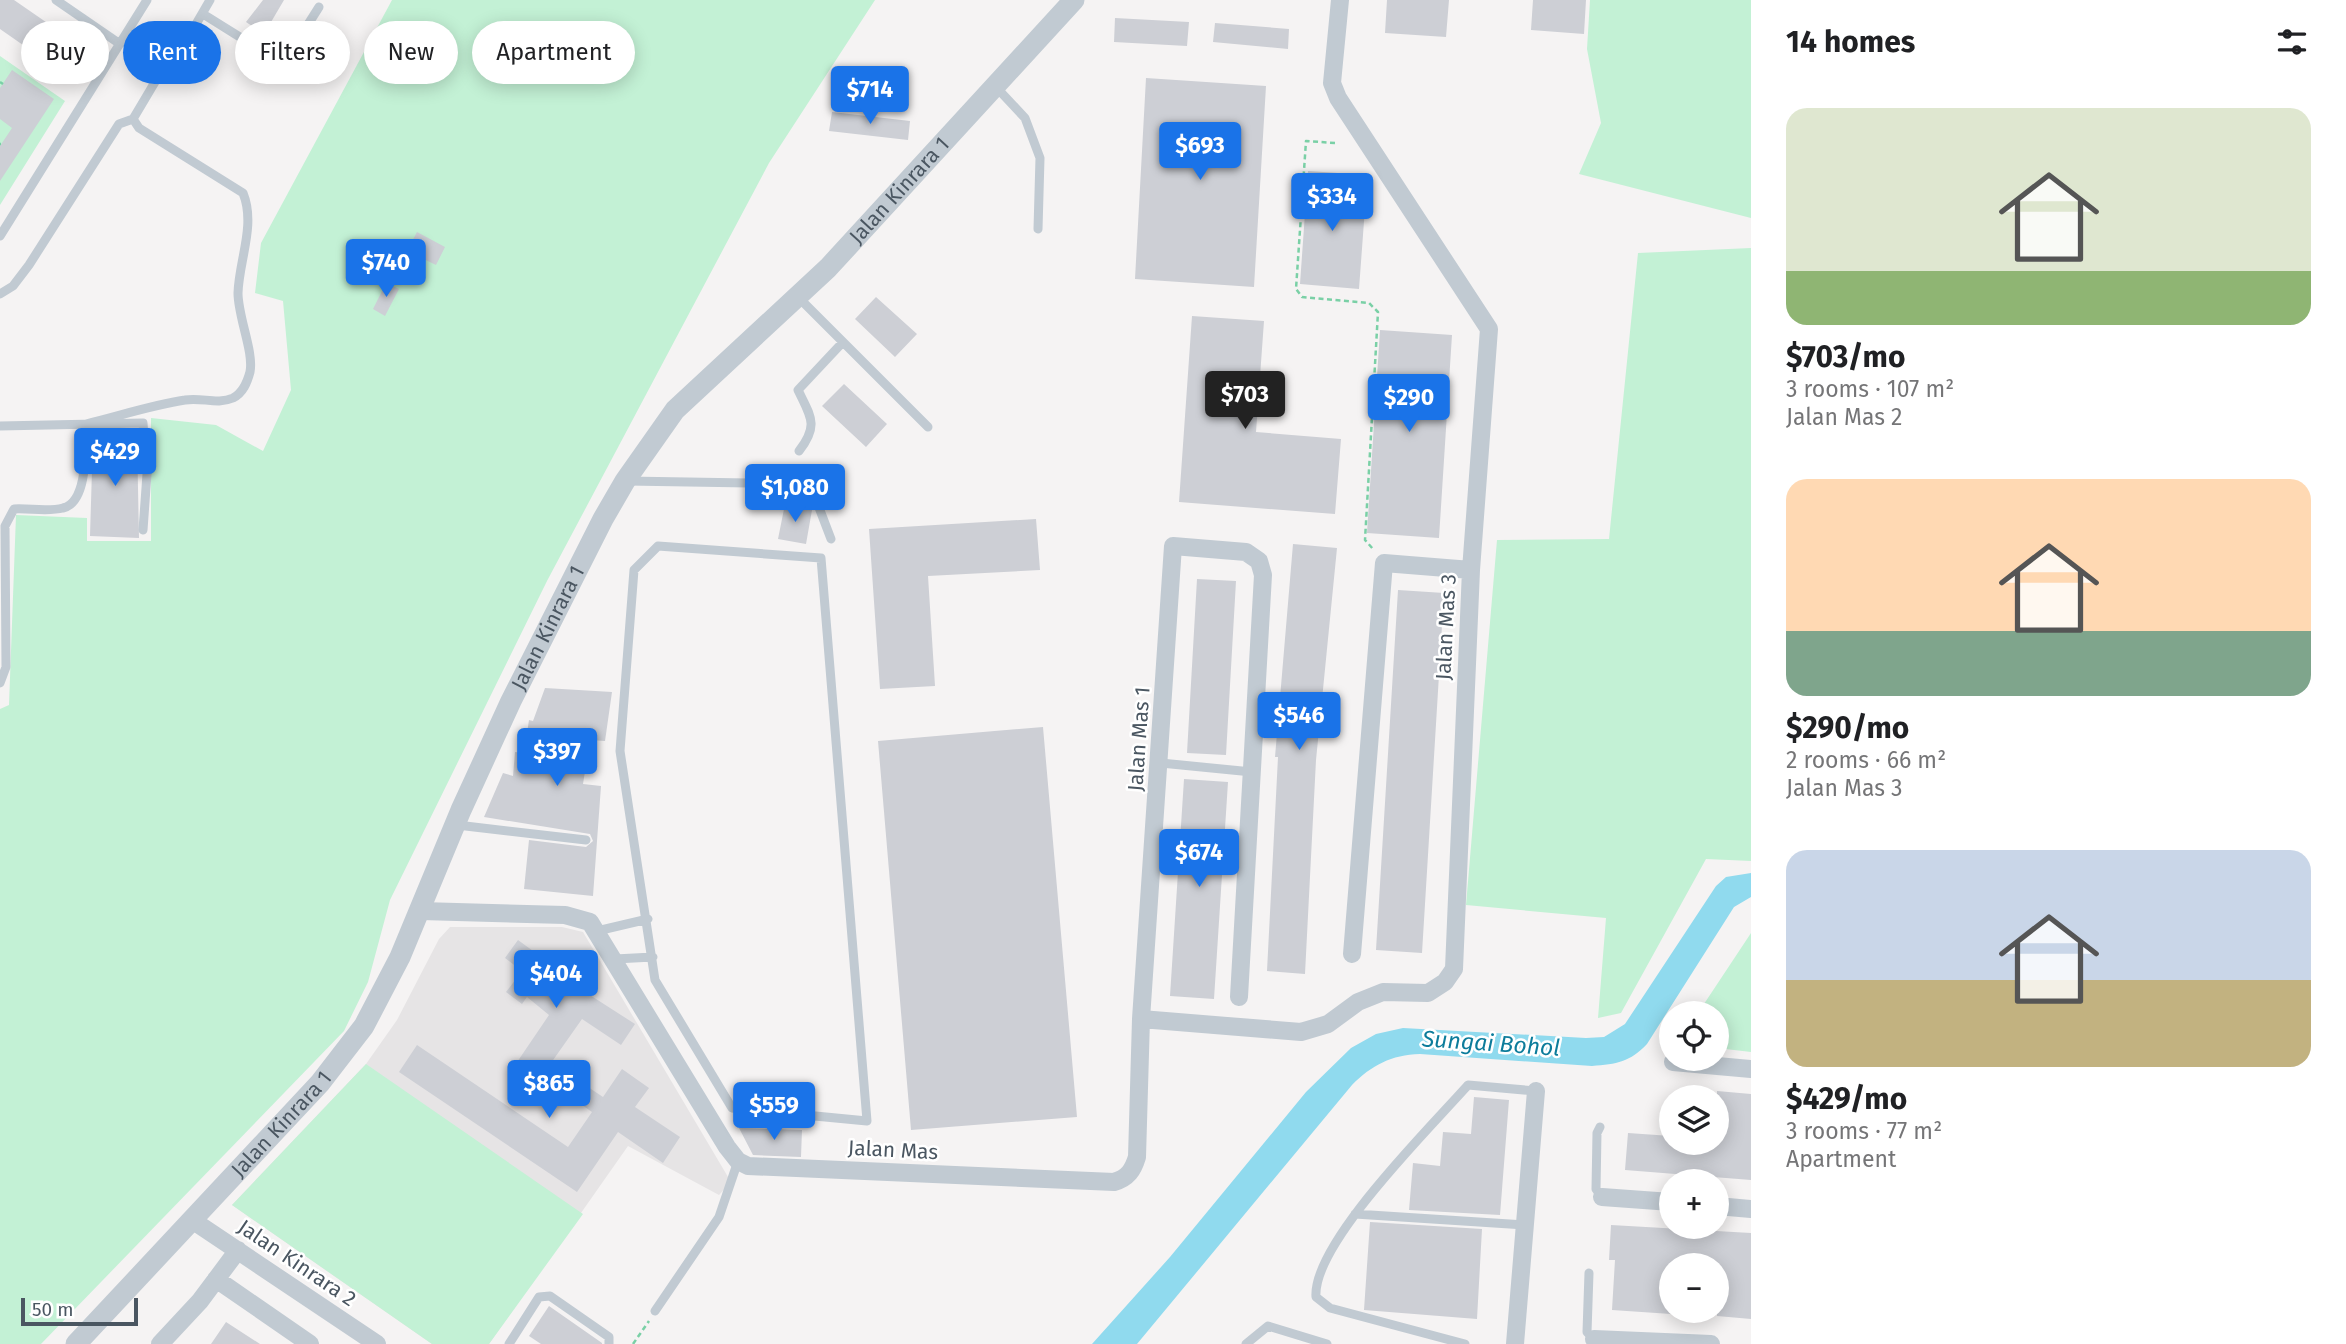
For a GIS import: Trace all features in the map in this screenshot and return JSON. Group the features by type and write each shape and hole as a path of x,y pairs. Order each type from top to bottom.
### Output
{"street":[{"name":"Jalan Kinrara 1","path":"76,1344 346,1052 383,994 511,701 625,481 675,410 798,297 1074,0"},
{"name":"Jalan Mas 3","path":"1142,1018 1301,1032 1328,1024 1357,1002 1382,992 1428,993 1445,982 1454,969 1471,570 1489,329 1338,98 1332,83 1340,0"},
{"name":"Jalan Mas 1","path":"1142,1018 1161,763 1173,546 1246,552 1259,561 1262,567 1252,772"},
{"path":"1352,954 1384,563 1471,570"},
{"path":"1239,997 1252,772"},
{"path":"421,911 565,915 585,919 597,930 738,1161"},
{"name":"Jalan Mas","path":"738,1161 757,1166 1114,1182 1122,1180 1129,1174 1137,1157 1142,1018"},
{"path":"1729,1067 1751,1069"},
{"path":"1515,1344 1536,1091"},
{"path":"1602,1197 1659,1201"},
{"path":"1729,1207 1751,1209"},
{"name":"Jalan Kinrara 2","path":"192,1220 377,1344"},
{"path":"160,1344 238,1250"},
{"path":"216,1279 310,1344"},
{"path":"1594,1339 1711,1344"}],"lane":[{"path":"56,0 120,44"},
{"path":"134,21 147,0"},
{"path":"198,21 210,0"},
{"path":"203,13 283,64 319,7"},
{"path":"0,236 123,40"},
{"path":"0,294 13,286 29,265 119,124 132,119 153,84"},
{"path":"994,85 1025,118 1040,158 1038,229"},
{"path":"86,424 185,400 227,400 244,390 251,370 239,315 238,291 248,226 248,205 243,193 139,128 132,119"},
{"path":"798,297 929,427"},
{"path":"799,451 810,436 812,420 798,390 843,342"},
{"path":"0,426 143,423 147,474 144,530"},
{"path":"0,683 6,667 7,519 14,509 64,508 74,502 82,487 86,424"},
{"path":"625,481 810,484 831,539"},
{"path":"658,546 821,558 867,1121 732,1108 655,980 648,919 620,751 634,570 658,546"},
{"path":"1161,763 1252,772"},
{"path":"455,824 586,840"},
{"path":"597,930 648,919"},
{"path":"615,959 653,957"},
{"path":"1465,1344 1330,1308 1316,1297 1315,1287 1336,1240 1355,1214 1468,1085 1536,1091"},
{"path":"1600,1127 1597,1133 1596,1189 1602,1197"},
{"path":"655,1311 719,1217 738,1161"},
{"path":"1355,1214 1525,1225"},
{"path":"1589,1273 1587,1332 1594,1339"},
{"path":"509,1344 539,1297 550,1296 609,1337 609,1344"},
{"path":"1246,1344 1268,1326 1327,1344"}],"path":[{"path":"1335,143 1306,141 1296,289 1302,297 1369,303 1378,312 1366,540 1384,563"},
{"path":"633,1344 655,1311"}],"shaded area":[{"path":"450,927 562,927 583,932 731,1182 719,1195 628,1146 489,1344 432,1344 232,1205 366,1064 397,1020 439,939"}],"green space":[{"path":"392,0 875,0 769,163 547,581 390,900 368,982 344,1031 41,1344 0,1344 0,709 9,705 16,515 87,518 87,541 151,541 151,418 216,425 263,451 291,390 283,301 255,293 261,243 347,84 350,84 350,78 364,52 364,84 458,84 458,21 381,21"},
{"path":"1590,0 1751,0 1751,218 1579,174 1601,123 1587,49"},
{"path":"0,56 21,71 21,84 40,84 65,101 0,205"},
{"path":"1751,248 1751,861 1706,859 1621,1013 1598,1018 1606,918 1466,905 1497,540 1609,539 1638,253"},
{"path":"1751,933 1751,1052 1729,1049 1729,1001 1706,1001"},
{"path":"366,1064 583,1214 489,1344 432,1344 232,1205"}],"water":[{"name":"Sungai Bohol","path":"1751,873 1751,897 1734,907 1674,1001 1659,1001 1659,1025 1647,1044 1635,1055 1616,1063 1592,1066 1420,1054 1400,1056 1383,1062 1352,1085 1137,1344 1092,1344 1170,1257 1306,1092 1351,1048 1376,1034 1403,1028 1604,1037 1625,1024 1716,886 1726,877"}],"building":[{"path":"0,0 14,0 44,21 21,21 21,44 0,29"},
{"path":"263,0 284,0 272,21 247,21"},
{"path":"1387,0 1449,0 1446,37 1385,33"},
{"path":"1533,0 1586,0 1584,34 1531,30"},
{"path":"1115,18 1189,22 1187,46 1114,42"},
{"path":"1215,23 1289,29 1288,49 1213,42"},
{"path":"12,70 21,76 21,84 32,84 54,99 0,181 0,146 12,128 0,119 0,88"},
{"path":"1146,78 1266,86 1254,287 1135,279"},
{"path":"832,112 910,121 908,140 829,131"},
{"path":"1308,171 1338,173 1337,181 1358,183 1357,207 1365,208 1359,289 1300,284"},
{"path":"417,232 445,247 436,265 407,251"},
{"path":"386,283 399,289 385,316 373,309"},
{"path":"876,297 917,334 895,357 855,319"},
{"path":"1192,316 1264,321 1256,432 1341,439 1335,514 1179,502"},
{"path":"1380,330 1452,335 1439,538 1367,533"},
{"path":"844,384 887,424 866,447 822,406"},
{"path":"93,437 137,438 139,538 90,536"},
{"path":"785,504 812,510 806,544 778,539"},
{"path":"1036,519 1040,570 928,576 935,686 880,689 869,529"},
{"path":"1293,544 1337,548 1316,760 1305,974 1267,971 1278,757 1275,757"},
{"path":"1197,579 1236,581 1226,755 1187,753"},
{"path":"1398,590 1444,593 1422,953 1376,950"},
{"path":"545,688 612,692 605,741 590,740 583,784 601,786 593,896 524,889 529,840 586,847 593,841 590,834 484,817 503,773 513,776 515,752 524,753 529,720 533,721"},
{"path":"1043,727 1077,1117 911,1130 878,741"},
{"path":"1184,779 1228,782 1214,999 1170,996"},
{"path":"518,940 555,967 567,951 583,963 568,981 635,1024 621,1045 582,1019 532,1090 509,1074 549,1015 527,997 522,1004 506,992 522,971 505,958"},
{"path":"417,1045 568,1147 592,1112 572,1098 582,1083 603,1097 622,1069 649,1088 635,1107 680,1137 663,1163 618,1132 577,1192 399,1072"},
{"path":"1729,1092 1751,1094 1751,1180 1729,1178 1729,1169 1659,1169 1659,1173 1625,1170 1628,1133 1659,1135 1659,1155 1729,1155"},
{"path":"1474,1097 1509,1100 1500,1215 1409,1210 1413,1163 1440,1166 1443,1132 1471,1134"},
{"path":"739,1128 802,1130 801,1157 753,1155"},
{"path":"1370,1222 1482,1229 1477,1319 1364,1310"},
{"path":"1611,1225 1659,1228 1659,1239 1729,1239 1729,1232 1751,1233 1751,1319 1729,1317 1729,1253 1659,1253 1659,1313 1612,1310 1615,1260 1609,1260"},
{"path":"549,1306 602,1344 541,1344 529,1336"},
{"path":"226,1322 260,1344 211,1344"}]}
